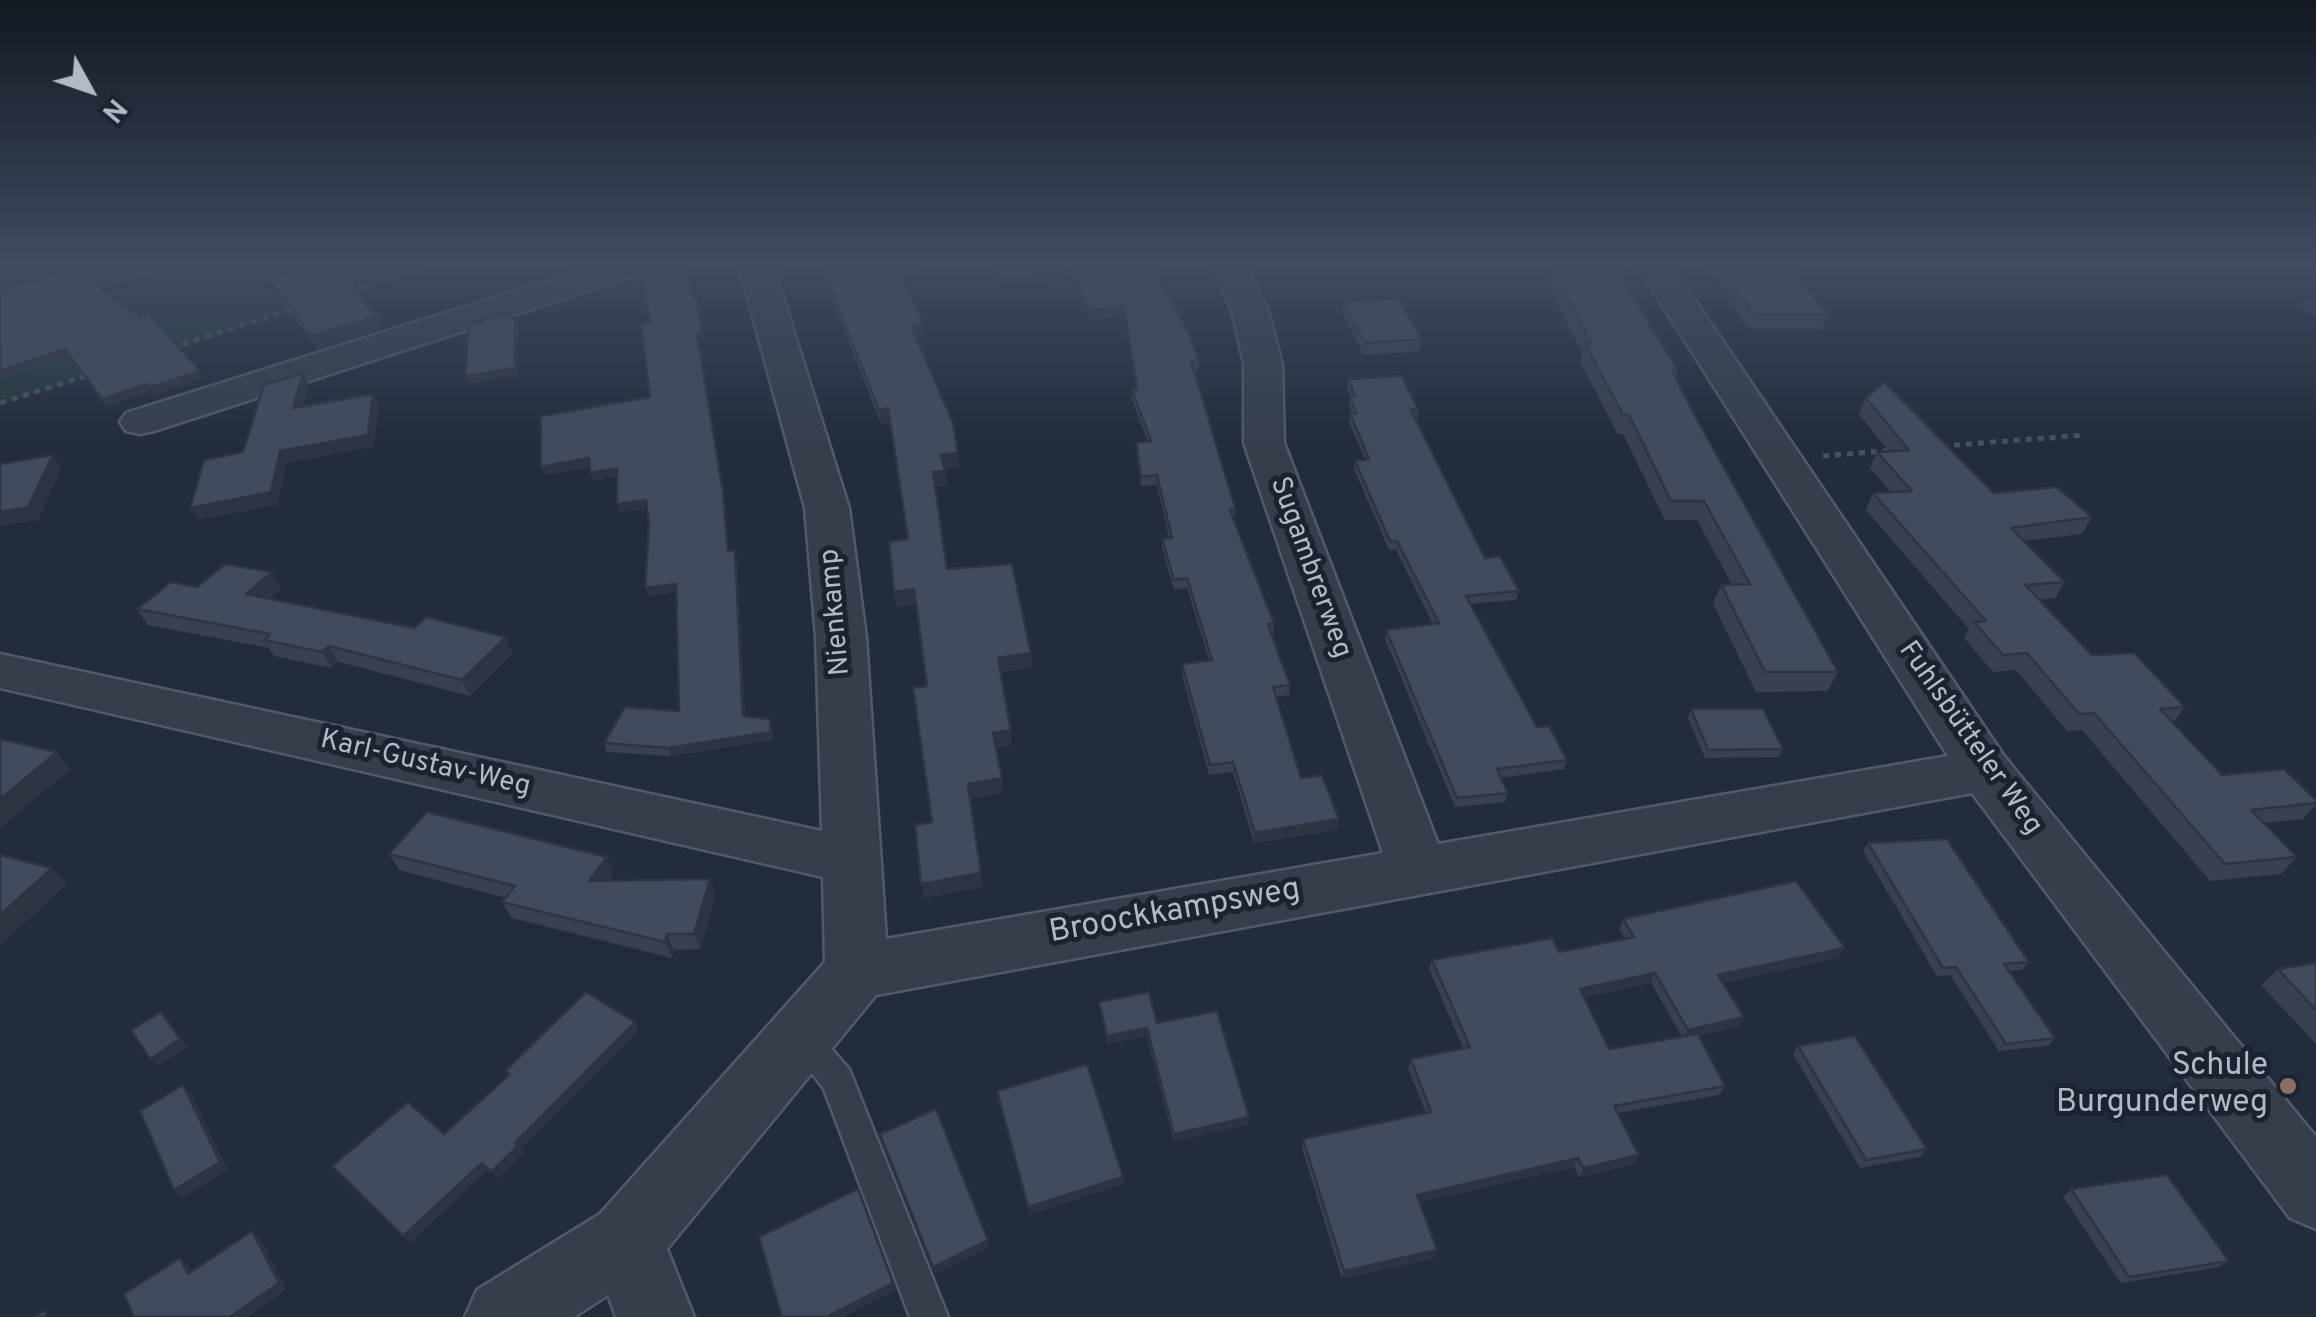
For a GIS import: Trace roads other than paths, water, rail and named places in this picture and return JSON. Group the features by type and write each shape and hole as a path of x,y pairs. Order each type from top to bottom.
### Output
{"street":[{"path":"140,422 450,323"},
{"name":"Nienkamp","path":"773,323 827,508 842,636 857,971"},
{"name":"Sugambrerweg","path":"1253,323 1263,364 1264,443 1418,869"},
{"name":"Fuhlsbütteler Weg","path":"1692,323 1985,770 2316,1193"},
{"name":"Karl-Gustav-Weg","path":"0,671 850,860"},
{"name":"Broockkampsweg","path":"857,971 1985,770"},
{"path":"504,1317 626,1240 857,971"},
{"path":"626,1240 655,1317"}],"lane":[{"path":"801,1038 837,1080 930,1317"}],"place":[{"name":"Schule Burgunderweg","path":"2288,1086"}]}
